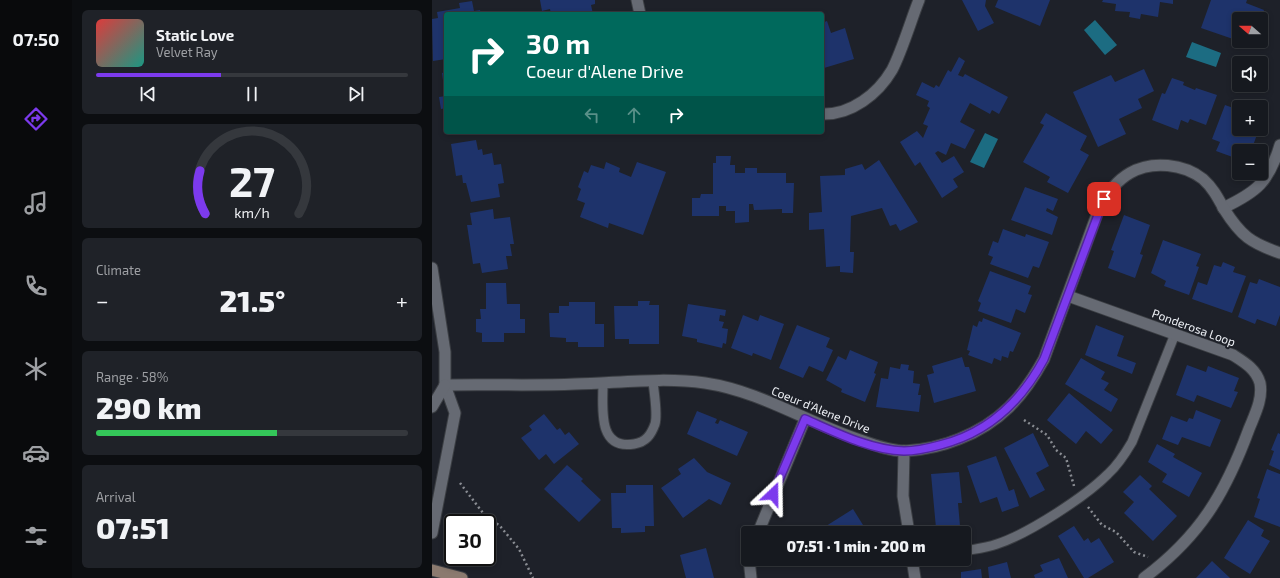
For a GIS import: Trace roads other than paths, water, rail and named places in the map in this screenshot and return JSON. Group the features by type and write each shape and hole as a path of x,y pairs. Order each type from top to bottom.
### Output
{"main road":[{"path":"432,570 462,578"}],"street":[{"path":"637,0 640,12"},
{"path":"824,114 845,111 864,101 878,88 892,70 919,0"},
{"path":"1223,208 1244,198 1260,186 1268,175 1280,145"},
{"name":"Coeur d'Alene Drive","path":"445,385 534,386 684,380 724,386 757,397 805,419 871,444 904,451 931,447 972,434 988,424 1012,405 1034,378 1044,359 1099,210 1106,195 1131,173 1146,167 1164,166 1190,171 1204,180 1214,191 1234,224 1251,242 1280,254"},
{"path":"432,268 445,352 445,385 455,413 432,533"},
{"name":"Ponderosa Loop","path":"1068,296 1220,350 1245,362 1255,372 1260,382 1261,394 1235,466 1219,496 1201,524 1178,551 1144,578"},
{"path":"432,407 445,385"},
{"path":"761,526 805,419"},
{"path":"904,451 903,496 908,526"},
{"path":"750,566 751,578"},
{"path":"914,566 915,578"}],"lane":[{"path":"971,550 997,544 1021,534 1094,487 1109,473 1124,456 1132,442 1175,334"},
{"path":"603,383 604,425 611,439 620,445 631,445 641,443 650,436 655,423 653,381"}],"water":[{"path":"1095,20 1117,45 1105,55 1084,30"},
{"path":"1192,42 1221,53 1216,67 1186,57"},
{"path":"985,133 998,139 984,168 970,162"}]}
